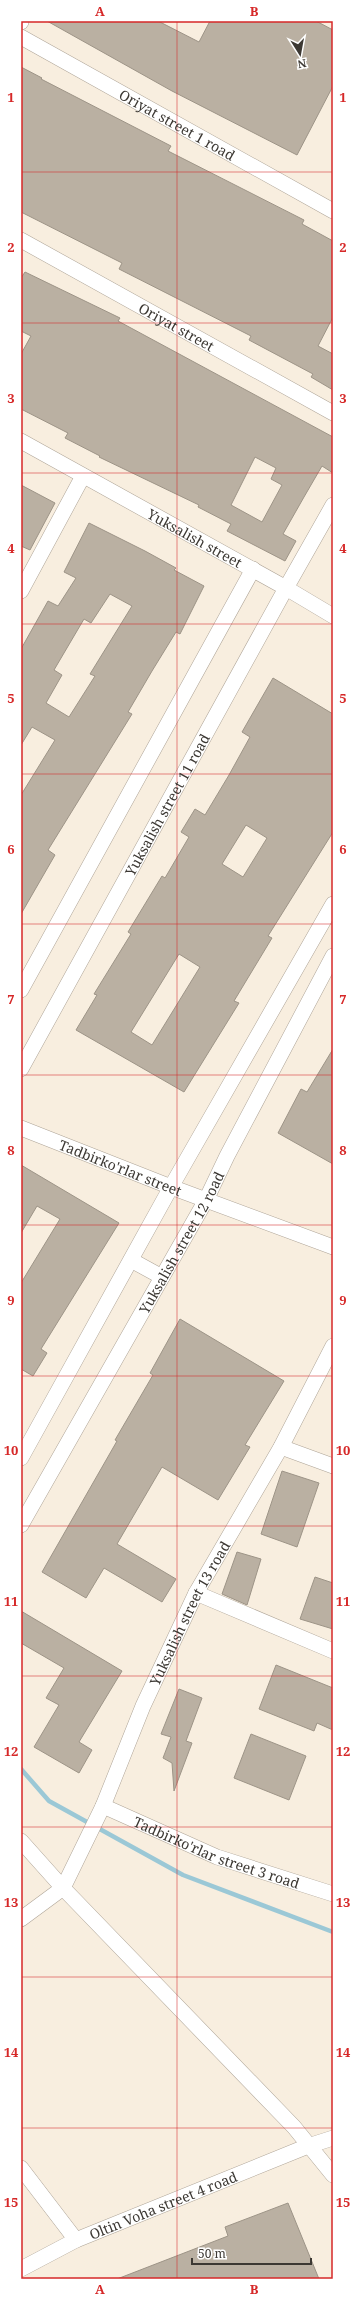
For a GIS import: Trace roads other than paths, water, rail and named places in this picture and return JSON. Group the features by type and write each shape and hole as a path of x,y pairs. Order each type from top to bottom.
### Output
{"street":[{"name":"Oriyat street 1 road","path":"21,37 333,211"},
{"name":"Oriyat street","path":"21,240 333,413"},
{"name":"Yuksalish street","path":"21,442 286,588"},
{"path":"21,590 83,476"},
{"path":"333,505 286,588 333,616"},
{"path":"21,990 253,569"},
{"name":"Yuksalish street 11 road","path":"21,1069 286,588"},
{"path":"21,1458 171,1188 333,904"},
{"name":"Yuksalish street 12 road","path":"21,1525 206,1200 227,1156 333,956"},
{"name":"Tadbirko'rlar street","path":"21,1128 171,1188 333,1247"},
{"path":"131,1260 162,1277"},
{"name":"Yuksalish street 13 road","path":"63,1888 103,1806 143,1706 196,1593 281,1447 333,1346"},
{"path":"281,1447 333,1466"},
{"path":"196,1593 333,1651"},
{"name":"Tadbirko'rlar street 3 road","path":"103,1806 217,1858 333,1894"},
{"path":"21,1841 63,1888 294,2127 333,2175"},
{"path":"21,1920 63,1888"},
{"name":"Oltin Voha street 4 road","path":"21,2269 76,2240 308,2146 333,2138"},
{"path":"21,2168 76,2240"}],"waterway":[{"path":"21,1769 49,1801 183,1875 333,1932"}]}
